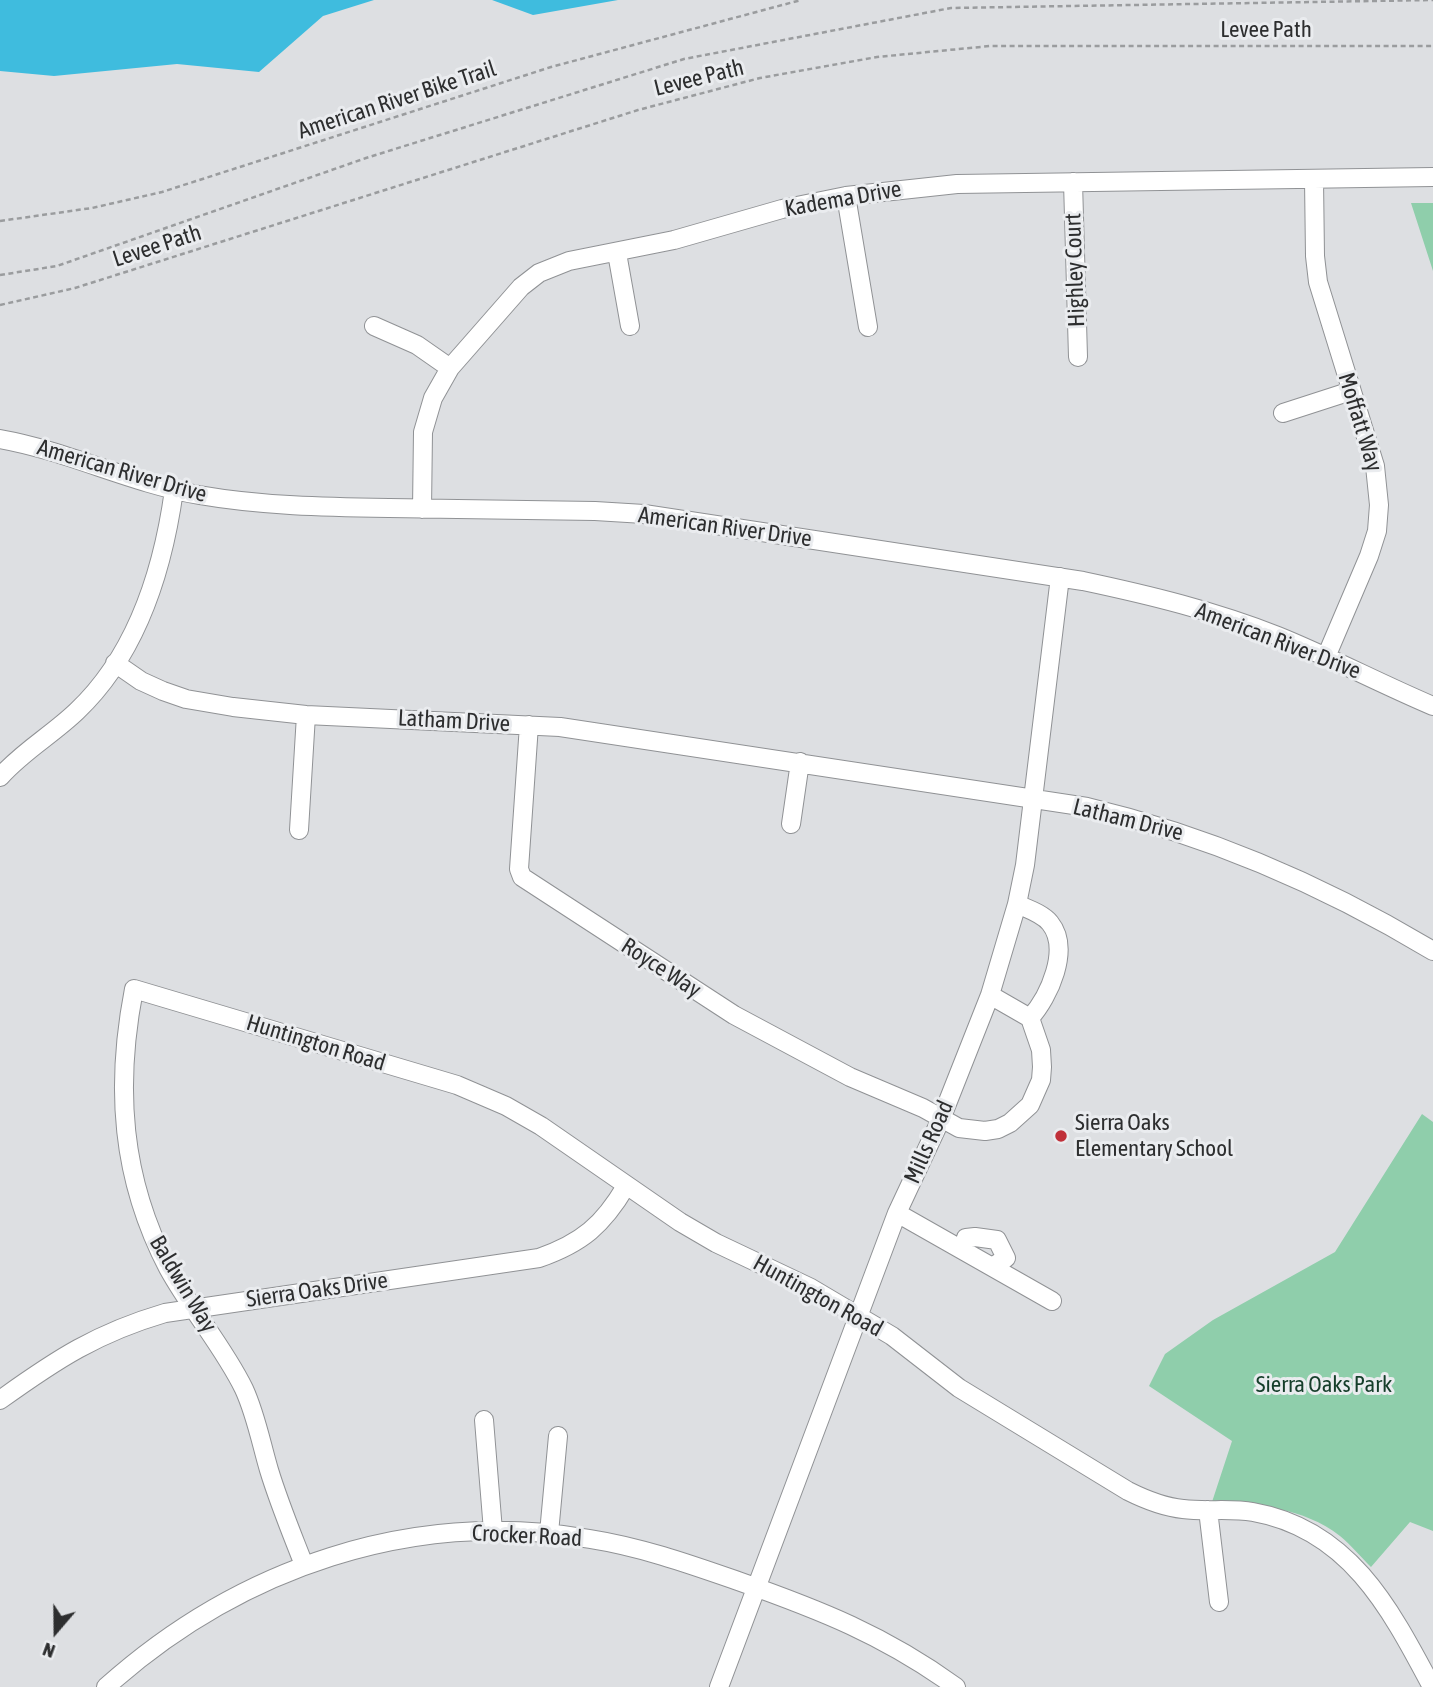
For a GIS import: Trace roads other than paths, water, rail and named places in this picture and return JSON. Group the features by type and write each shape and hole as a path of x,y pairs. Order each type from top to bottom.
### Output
{"street":[{"name":"Kadema Drive","path":"422,509 424,432 433,398 450,368 521,287 539,273 569,261 674,240 782,209 846,196 957,184 1433,177"},
{"name":"Moffatt Way","path":"1314,180 1318,282 1375,466 1379,505 1377,531 1369,556 1326,657"},
{"name":"Highley Court","path":"1073,182 1078,357"},
{"path":"846,196 868,327"},
{"path":"617,253 630,326"},
{"path":"374,326 417,345 450,368"},
{"path":"1283,413 1351,391"},
{"name":"American River Drive","path":"0,439 52,451 125,477 174,490 247,502 285,506 644,514 1060,577 1150,595 1213,613 1326,657 1433,706"},
{"path":"0,778 16,760 77,711 116,663 135,630 159,569 169,531 174,490"},
{"name":"Mills Road","path":"719,1687 897,1213 941,1119 990,995 1017,904 1060,577"},
{"name":"Latham Drive","path":"116,663 141,681 186,699 233,707 306,715 560,727 1087,807 1143,820 1210,842 1298,879 1433,951"},
{"path":"299,830 306,715"},
{"name":"Royce Way","path":"529,725 519,869 525,880 734,1015 850,1077 923,1108 960,1128 985,1131 1010,1123 1030,1105 1041,1080 1041,1050 1030,1018"},
{"path":"791,824 800,762"},
{"path":"990,995 1030,1018 1051,988 1056,966 1057,934 1048,920 1017,904"},
{"name":"Huntington Road","path":"134,989 457,1085 482,1095 541,1126 680,1222 811,1288 892,1336 959,1388 1128,1491 1161,1505 1185,1510 1251,1512 1277,1517 1301,1527 1333,1546 1370,1583 1403,1633 1432,1687"},
{"name":"Baldwin Way","path":"134,989 126,1029 123,1070 123,1112 134,1179 151,1231 169,1269 192,1307 219,1343 246,1394 284,1514 304,1565"},
{"name":"Sierra Oaks Drive","path":"0,1400 74,1349 107,1333 165,1313 539,1258 561,1250 591,1232 607,1215 626,1186"},
{"path":"897,1213 1052,1301"},
{"path":"963,1250 966,1238 998,1240 1006,1258 992,1267"},
{"path":"484,1420 494,1531"},
{"path":"549,1533 558,1436"},
{"path":"1208,1510 1219,1602"},
{"name":"Crocker Road","path":"106,1687 153,1647 197,1617 231,1597 304,1565 391,1541 430,1535 494,1531 549,1533 628,1546 666,1556 826,1612 897,1647 956,1687"}],"water":[{"path":"0,0 374,0 323,16 259,72 177,64 54,76 0,71"},
{"path":"492,0 618,0 533,15"}],"place":[{"name":"Sierra Oaks Elementary School","path":"1061,1136"}],"park label":[{"name":"Sierra Oaks Park","path":"1324,1385"}]}
